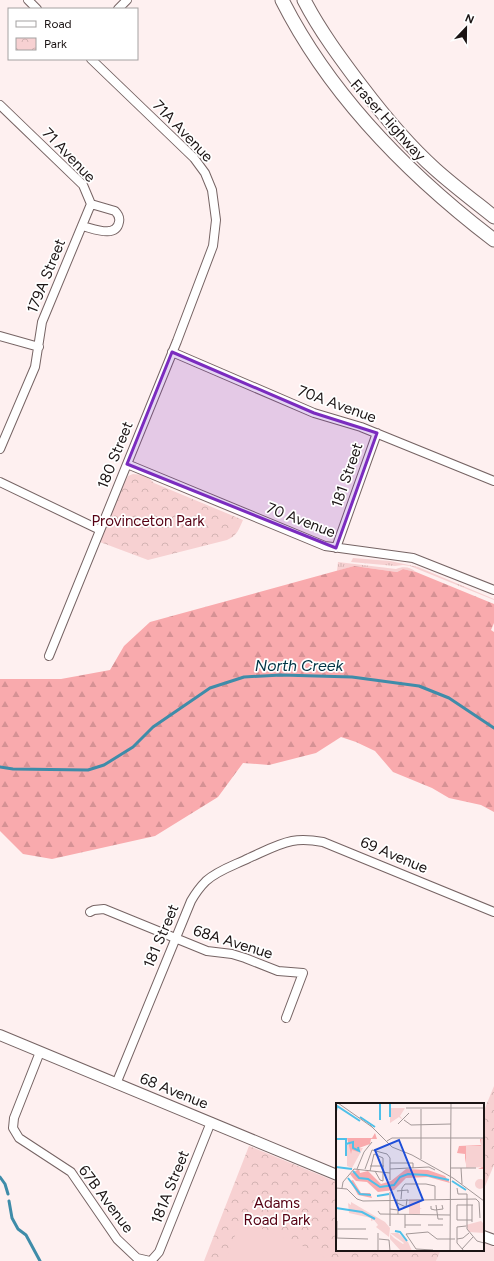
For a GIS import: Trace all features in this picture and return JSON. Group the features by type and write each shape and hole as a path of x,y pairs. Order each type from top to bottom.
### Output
{"main road":[{"name":"Fraser Highway","path":"282,0 319,63 378,136 429,188 494,240"},
{"name":"Fraser Highway","path":"304,0 341,60 381,112 403,137 434,168 494,217"}],"street":[{"path":"28,0 36,8"},
{"path":"119,8 127,0"},
{"name":"71A Avenue","path":"92,60 194,158 205,173 212,190 216,220 213,246 206,264"},
{"name":"71 Avenue","path":"0,105 83,185 91,204 114,211 119,217 118,225 114,230 106,232 82,226"},
{"name":"179A Street","path":"0,449 35,367 42,322 91,204"},
{"name":"180 Street","path":"49,656 206,264"},
{"path":"0,336 39,347"},
{"name":"70A Avenue","path":"172,352 314,412 377,433 494,481"},
{"name":"181 Street","path":"336,548 377,433"},
{"name":"70 Avenue","path":"126,464 325,546 394,554 413,558 494,590"},
{"path":"0,482 100,530"},
{"name":"69 Avenue","path":"281,844 295,840 311,840 333,845 494,912"},
{"name":"181 Street","path":"116,1084 175,938 191,901 197,892 206,881 215,874 281,844"},
{"name":"68A Avenue","path":"90,912 104,909 207,950 232,954 278,971 303,973 286,1018"},
{"name":"68 Avenue","path":"0,1035 336,1175"},
{"name":"67B Avenue","path":"40,1052 14,1118 13,1128 19,1138 71,1172 118,1239 137,1258 151,1261"},
{"name":"181A Street","path":"151,1261 159,1252 211,1122"},
{"path":"484,1236 494,1240"}],"highlighted area":[{"path":"172,352 314,413 377,433 336,548 127,464"}],"shaded area":[{"path":"484,1242 494,1247 494,1261 436,1261 441,1251 484,1251"}],"green space":[{"name":"Provinceton Park","path":"133,474 145,476 154,483 243,520 239,529 227,540 148,560 100,542 124,483 128,476"},
{"path":"353,558 390,561 418,567 494,600 410,566 351,562"},
{"path":"338,562 396,569 407,568 416,572 403,569 397,572 354,566 337,571"},
{"path":"354,566 397,572 403,569 416,572 494,604 494,623 491,630 494,632 494,812 481,805 449,798 432,788 393,772 375,751 341,737 316,753 269,765 243,763 218,797 155,836 52,859 23,854 0,831 0,679 61,679 110,670 124,646 150,622"},
{"path":"494,1086 494,1165 484,1189 484,1111"},
{"name":"Adams Road Park","path":"249,1146 336,1182 336,1251 441,1251 436,1261 204,1261"},
{"path":"248,1223 319,1253 328,1261 225,1261 238,1228 241,1225"}],"waterway":[{"name":"North Creek","path":"0,767 13,769 88,770 104,765 133,747 153,727 210,688 244,677 281,675 352,677 419,686 449,698 494,728"},
{"path":"0,1177 5,1184 8,1194"},
{"path":"9,1201 12,1218 18,1229 26,1235 40,1261"}]}
